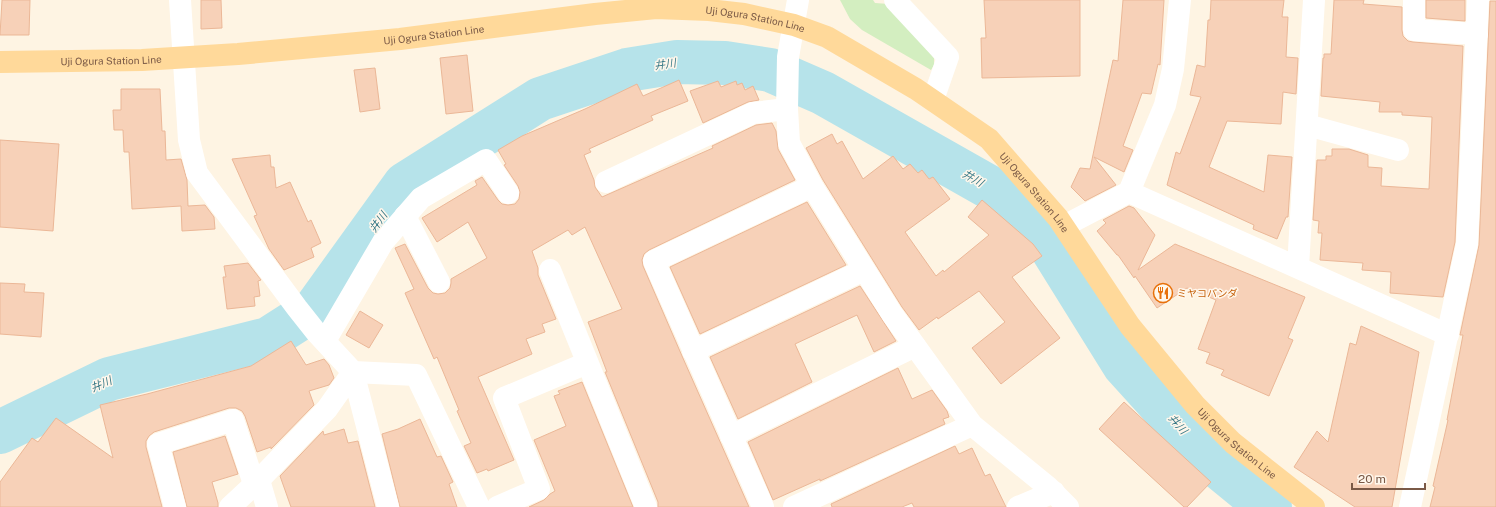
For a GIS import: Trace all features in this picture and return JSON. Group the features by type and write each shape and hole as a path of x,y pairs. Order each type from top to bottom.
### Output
{"main road":[{"name":"Uji Ogura Station Line","path":"0,62 142,60 238,54 400,39 595,14 656,8 716,10 744,14 794,25 827,37 916,89 989,139 1058,218 1130,326 1195,405 1233,443 1314,507"}],"street":[{"path":"180,0 189,140 197,173 297,308 320,337 353,372 388,507"},
{"path":"798,0 788,56 787,102 789,143 812,186 892,314 972,425 1061,499"},
{"path":"895,0 948,57 933,100"},
{"path":"1064,226 1129,192 1165,105 1173,69 1180,0"},
{"path":"1298,267 1314,0"},
{"path":"1414,0 1414,30 1477,34"},
{"path":"1410,507 1468,244 1478,0"},
{"path":"606,182 753,113 787,102"},
{"path":"1307,125 1398,150"},
{"path":"320,337 383,242 421,198 486,160 508,194"},
{"path":"763,507 654,261 812,186"},
{"path":"1129,192 1448,335"},
{"path":"405,216 439,282"},
{"path":"550,270 646,507"},
{"path":"693,351 864,270"},
{"path":"731,436 915,346"},
{"path":"497,507 539,488 504,398 587,363"},
{"path":"246,494 327,409 353,372"},
{"path":"353,372 416,375 480,507"},
{"path":"175,507 158,444 233,420 246,494 267,507"},
{"path":"794,507 972,425"},
{"path":"1018,507 1061,499"}],"green space":[{"path":"840,0 873,0 875,3 889,4 934,58 934,65 931,70 862,30 850,19"}],"building":[{"path":"2,0 30,0 29,35 0,35"},
{"path":"201,0 221,0 222,28 201,29"},
{"path":"984,0 1080,0 1080,76 982,78 981,38 986,38"},
{"path":"1123,0 1164,0 1160,65 1158,64 1151,94 1142,93 1123,146 1133,150 1124,172 1094,157 1116,185 1085,201 1071,187 1080,168 1090,169 1113,60 1118,61"},
{"path":"1211,0 1284,0 1282,17 1288,17 1286,57 1298,58 1296,94 1283,92 1281,124 1227,121 1209,167 1264,192 1268,155 1292,157 1288,217 1286,217 1277,239 1253,229 1254,225 1167,185 1176,152 1180,154 1201,97 1190,95 1197,65 1205,67 1208,20 1210,20"},
{"path":"1334,0 1364,0 1363,4 1402,7 1403,36 1408,41 1463,46 1455,242 1443,297 1390,293 1391,272 1362,270 1363,263 1320,260 1322,233 1318,233 1319,221 1313,220 1317,160 1326,160 1326,156 1332,156 1332,149 1349,149 1368,155 1368,167 1382,168 1381,186 1429,189 1432,117 1402,115 1402,112 1379,112 1380,102 1321,96 1323,58 1324,54 1331,54"},
{"path":"1426,0 1465,0 1465,21 1426,18"},
{"path":"1490,1 1496,1 1496,507 1430,507 1435,487 1433,486 1448,420 1463,335 1460,335 1479,245"},
{"path":"467,55 473,111 446,114 440,58"},
{"path":"375,68 380,109 360,112 354,70"},
{"path":"679,80 688,101 651,116 653,120 589,149 591,152 584,155 594,180 595,187 602,197 713,148 712,146 756,125 772,123 776,131 778,149 795,180 649,250 644,254 642,260 643,266 749,507 658,507 658,502 605,372 607,372 588,322 622,309 585,227 572,235 568,230 532,251 538,268 538,275 556,319 542,324 545,332 526,339 532,354 478,377 514,460 488,471 487,469 477,473 464,446 471,443 457,411 459,410 437,357 434,359 405,293 414,289 395,248 405,244 428,288 433,293 445,293 450,288 451,279 487,258 468,222 437,242 422,218 477,185 475,181 482,177 502,204 515,204 519,199 520,192 518,186 504,165 506,164 498,150 522,136 585,109 637,84 643,96"},
{"path":"718,81 721,87 736,81 737,85 742,83 745,90 753,86 759,100 748,102 703,123 690,91"},
{"path":"121,89 160,89 162,131 165,131 166,160 181,159 187,180 188,206 205,205 214,217 215,229 182,231 181,206 132,209 129,152 124,152 123,130 114,130 113,110 121,110"},
{"path":"832,134 837,144 842,141 863,179 893,156 903,169 910,164 918,173 922,170 929,179 933,177 950,199 905,232 936,276 943,270 944,272 989,235 968,217 982,200 1033,244 1042,256 1012,277 1060,338 1001,384 972,348 1005,322 979,291 919,330 902,307 823,180 806,148"},
{"path":"0,140 59,144 53,231 0,227"},
{"path":"270,155 271,167 274,167 276,188 290,182 308,222 311,220 321,243 311,248 314,257 284,270 269,249 254,216 257,215 232,159"},
{"path":"807,202 846,265 700,334 670,267"},
{"path":"1129,206 1134,208 1155,235 1138,270 1175,244 1305,297 1288,338 1293,340 1269,396 1221,375 1224,370 1206,363 1210,353 1198,349 1216,300 1187,288 1157,308 1135,276 1134,278 1118,255 1097,231 1106,223 1103,220"},
{"path":"248,263 261,280 258,281 260,296 254,297 255,306 227,309 223,277 226,277 224,266"},
{"path":"0,283 25,284 24,292 44,293 41,337 0,334"},
{"path":"860,286 896,341 874,352 857,315 795,344 812,382 738,419 710,357"},
{"path":"360,311 383,325 369,348 346,335"},
{"path":"1361,326 1419,352 1392,507 1355,507 1294,467 1317,431 1328,442 1350,343 1356,345"},
{"path":"291,341 306,365 324,359 329,365 334,378 329,385 309,391 314,405 271,449 271,447 257,452 242,411 236,408 229,408 154,432 149,436 146,441 146,447 162,507 0,507 0,482 32,438 38,442 56,418 113,458 100,405 251,366"},
{"path":"898,368 912,399 932,390 947,411 949,417 943,419 945,424 820,481 820,479 773,500 748,442"},
{"path":"582,382 633,507 529,507 544,500 555,491 534,440 566,426 554,396 560,394 558,391"},
{"path":"1124,402 1211,482 1187,507 1184,507 1099,429"},
{"path":"420,419 437,457 441,456 453,482 449,484 457,507 400,507 382,434 398,429"},
{"path":"344,429 348,443 358,441 375,507 291,507 280,476 323,431 324,435"},
{"path":"225,436 238,474 212,482 218,507 187,507 173,452"},
{"path":"955,446 959,454 972,448 985,476 990,474 1006,507 914,507 912,503 902,507 832,507 831,504"}],"waterway":[{"name":"井川","path":"0,432 109,379 268,339 315,309 405,184 540,99 627,70 677,62 725,63 770,70 823,93 1005,196 1050,246 1124,365 1211,461 1260,501 1270,507"}],"place":[{"name":"ミヤコパンダ","path":"1163,293"}]}
